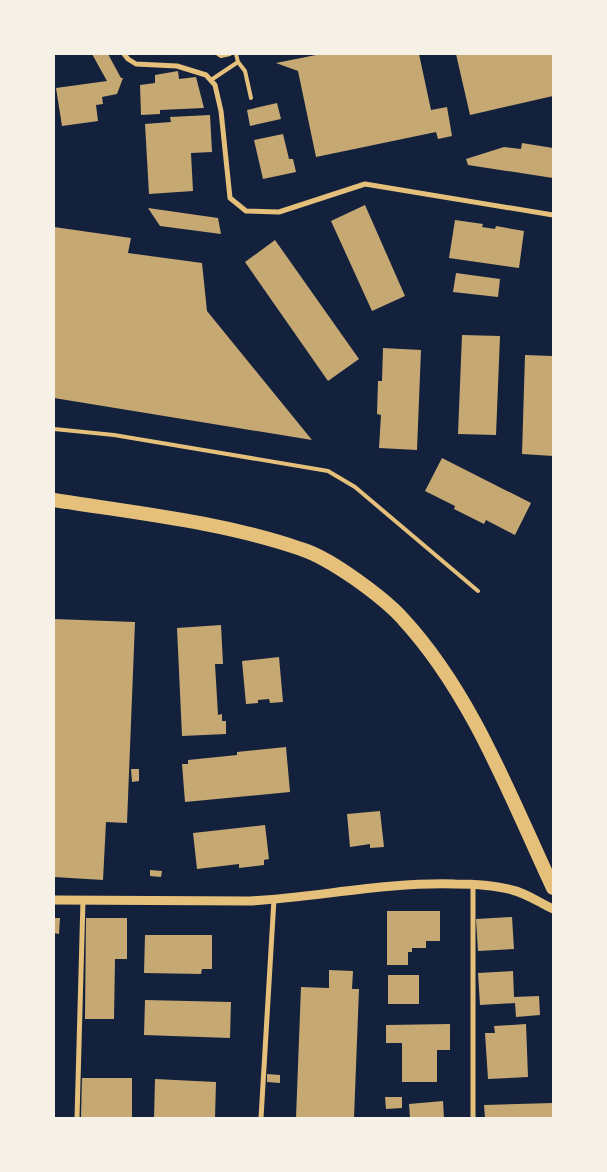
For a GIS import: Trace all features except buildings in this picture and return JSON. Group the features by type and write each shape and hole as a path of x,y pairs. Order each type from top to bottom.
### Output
{"highway":[{"path":"54,500 235,530 303,550 338,567 370,590 403,618 438,662 473,717 553,888"}],"street":[{"path":"124,54 136,64 177,66 206,75 215,85 221,111 230,198 246,211 278,212 365,184 553,215"},
{"path":"54,900 274,900 396,885 436,883 473,884 513,890 553,909"},
{"path":"473,884 473,1118"},
{"path":"77,1118 83,900"},
{"path":"261,1118 274,900"}],"lane":[{"path":"218,54 221,56 230,54"},
{"path":"236,54 238,62 245,71 251,98"},
{"path":"211,80 238,62"},
{"path":"54,429 114,435 328,471 355,487 478,591"}]}
